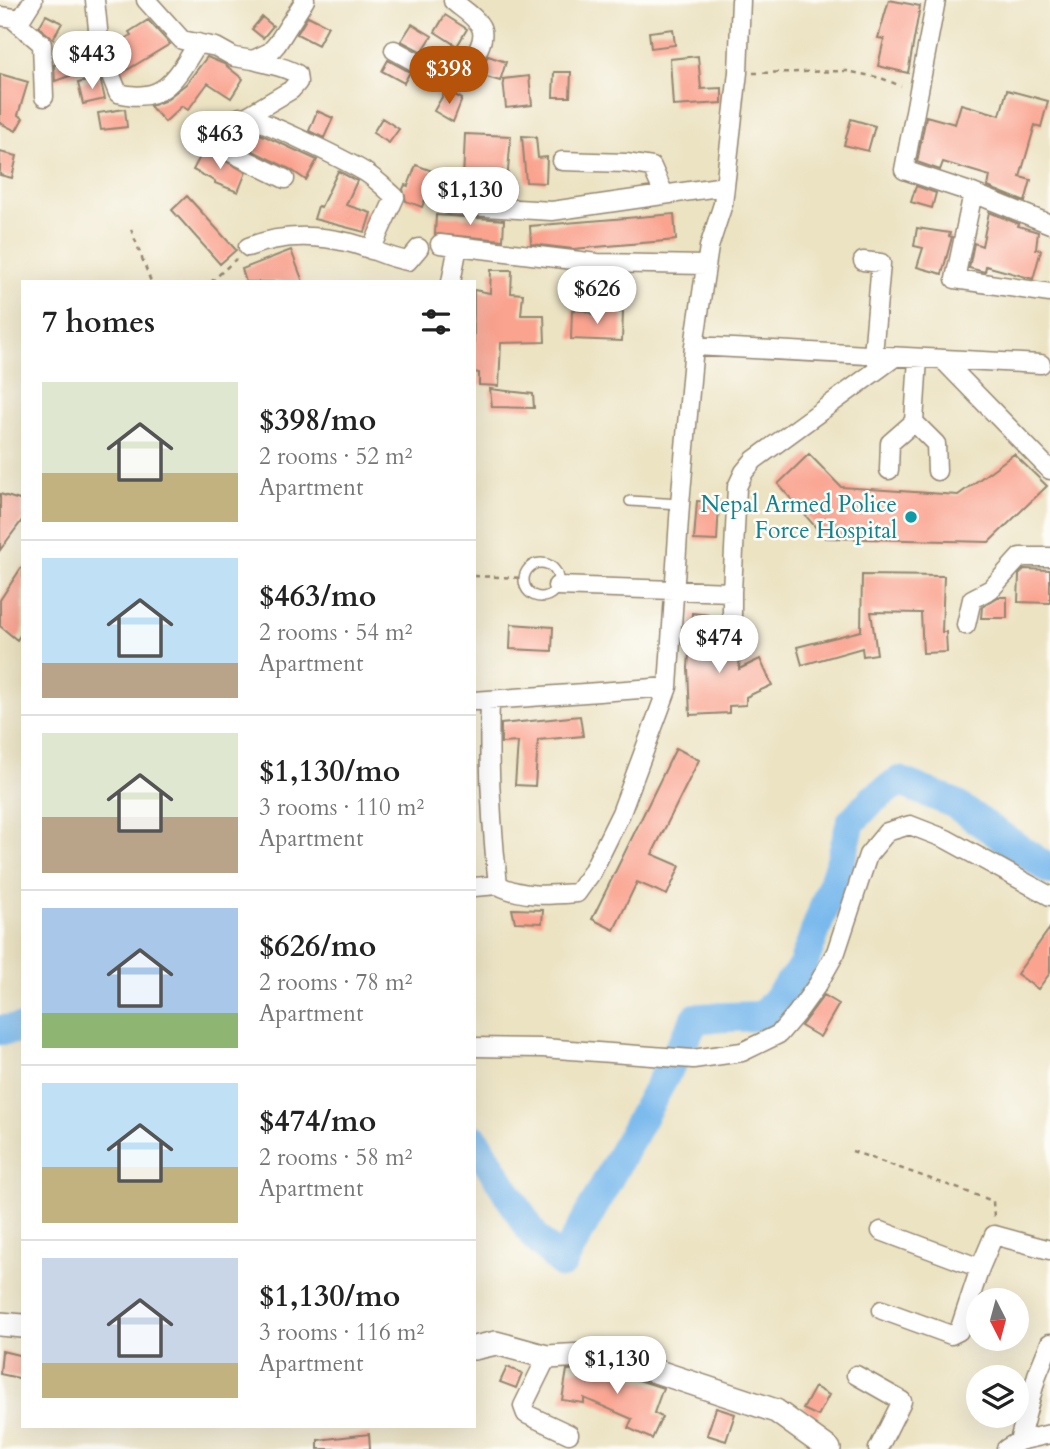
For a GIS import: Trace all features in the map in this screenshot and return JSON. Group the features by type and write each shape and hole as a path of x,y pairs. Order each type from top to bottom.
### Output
{"street":[{"path":"4,19 21,19 33,0"},
{"path":"95,0 100,48 118,93 137,98 160,92 179,74 198,43"},
{"path":"146,0 183,40 216,47 234,57 267,65 282,65 297,74 298,82 291,90 247,116 238,118 230,125 218,146 285,179"},
{"path":"253,61 270,52 277,44 305,0"},
{"path":"394,50 443,77 459,78 483,37 480,25 453,0"},
{"path":"476,887 498,884 512,892 548,895 577,893 592,872 621,813 668,687 694,346 709,247 723,204 738,72 741,0"},
{"path":"936,0 904,170 973,193 1050,224"},
{"path":"4,19 42,44 44,97"},
{"path":"247,116 366,173 395,197 370,250"},
{"path":"562,161 626,163 652,167 664,194"},
{"path":"450,205 552,211 725,186"},
{"path":"973,193 955,279 1050,293"},
{"path":"248,247 266,240 310,235 352,243 393,259 408,261 419,248"},
{"path":"451,280 449,245 597,263 706,265"},
{"path":"863,261 881,263 873,355"},
{"path":"594,304 597,263"},
{"path":"694,346 1041,364"},
{"path":"732,641 737,487 744,472 754,460 895,357"},
{"path":"889,470 890,443 914,422 918,358"},
{"path":"942,359 1050,470"},
{"path":"914,422 936,444 937,471"},
{"path":"966,625 972,599 991,589 1020,557 1050,557"},
{"path":"557,586 732,592"},
{"path":"498,884 489,751 482,700 668,687"},
{"path":"476,1047 543,1048 693,1059 742,1052 779,1034 797,1013 836,952 868,855 887,832 910,825 946,839 1050,896"},
{"path":"881,1231 980,1268"},
{"path":"882,1310 951,1335 956,1334 960,1331 980,1268 995,1235 1050,1250"},
{"path":"0,1324 21,1326"},
{"path":"476,1348 496,1343 547,1357 604,1354 776,1410 829,1449"},
{"path":"1012,1445 1050,1343"},
{"path":"547,1357 523,1406 526,1414 569,1434"},
{"path":"856,1375 902,1401 878,1449"},
{"path":"1012,1445 1050,1434"}],"lane":[{"path":"630,501 680,504"},
{"path":"542,563 548,564 558,576 557,586 551,594 539,597 527,590 524,578 532,566 542,563"}],"path":[{"path":"738,72 782,74 847,71 881,78 896,86 919,89"},
{"path":"131,229 150,280"},
{"path":"213,280 248,247"},
{"path":"476,576 524,578"},
{"path":"852,1151 993,1200 995,1235"}],"building":[{"path":"889,0 920,6 908,73 878,66 884,39 878,38"},
{"path":"46,15 62,23 53,39 39,27"},
{"path":"445,15 467,29 457,46 435,32"},
{"path":"308,16 328,26 318,45 297,34"},
{"path":"262,17 273,26 263,38 252,29"},
{"path":"148,20 170,44 122,73 112,47"},
{"path":"412,24 432,36 422,52 401,41"},
{"path":"673,29 675,45 651,48 649,32"},
{"path":"488,56 506,62 500,81 476,74"},
{"path":"698,56 701,89 722,88 722,103 673,106 670,59"},
{"path":"76,57 81,72 55,81 54,65"},
{"path":"207,57 224,64 243,79 231,98 208,83 188,110 182,106 165,122 150,106 164,101 186,84"},
{"path":"388,60 410,72 404,83 382,71"},
{"path":"554,72 571,72 570,97 553,97"},
{"path":"0,74 28,82 18,115 23,118 16,131 0,123"},
{"path":"529,76 532,105 506,108 503,79"},
{"path":"100,78 105,99 83,104 78,83"},
{"path":"446,90 462,99 453,122 434,111"},
{"path":"1007,90 1048,101 1041,127 1035,125 1020,177 1031,180 1025,202 988,187 990,176 943,162 940,170 917,162 926,116 955,124 961,104 1000,115"},
{"path":"125,109 127,127 101,130 98,113"},
{"path":"317,111 333,118 324,138 309,131"},
{"path":"382,118 399,129 389,143 373,133"},
{"path":"851,119 875,126 868,151 844,145"},
{"path":"258,133 317,160 306,180 251,150"},
{"path":"465,134 511,136 507,182 463,180"},
{"path":"522,136 536,137 538,158 547,157 546,183 526,182"},
{"path":"204,149 246,172 238,192 193,170"},
{"path":"0,152 17,156 12,178 0,175"},
{"path":"416,165 435,172 422,207 406,201 403,189 405,185 408,186"},
{"path":"338,171 357,181 346,205 371,213 365,232 314,219 318,206 321,207"},
{"path":"916,186 936,193 932,208 911,202"},
{"path":"187,196 236,250 220,264 172,210"},
{"path":"989,212 1038,232 1036,249 1041,250 1033,279 986,266 985,272 969,268 974,243 982,246"},
{"path":"674,214 676,240 573,249 531,244 530,226"},
{"path":"436,215 504,220 503,240 435,234"},
{"path":"917,228 950,233 949,236 952,237 942,274 917,267 923,248 914,246"},
{"path":"291,250 302,280 245,280 242,269"},
{"path":"491,270 512,270 511,293 523,294 521,315 544,315 545,342 501,343 499,386 479,385 479,373 476,372 476,290 490,293"},
{"path":"572,310 594,315 602,311 623,312 622,341 571,339"},
{"path":"490,389 533,394 534,408 492,407"},
{"name":"Nepal Armed Police Force Hospital","path":"809,454 841,487 958,495 1014,454 1047,486 989,542 825,538 778,484"},
{"path":"0,494 21,500 21,522 0,550"},
{"path":"697,501 719,503 717,541 694,540"},
{"path":"21,568 21,634 17,640 0,626 0,600"},
{"path":"1024,569 1050,570 1050,603 1018,602 1019,575"},
{"path":"862,575 944,576 942,632 946,632 947,652 923,653 921,613 871,612 877,654 863,656 862,648 802,665 797,647 861,631"},
{"path":"998,597 1007,597 1007,618 981,618 982,607"},
{"path":"692,613 708,615 707,653 740,653 739,669 760,659 772,685 746,697 746,705 729,706 729,713 690,715 688,668"},
{"path":"511,624 553,627 552,651 510,649"},
{"path":"580,716 583,736 538,740 535,786 515,785 518,742 501,743 501,724"},
{"path":"676,748 699,760 652,854 680,866 667,895 637,882 614,930 592,919"},
{"path":"512,909 543,910 542,923 515,922"},
{"path":"1050,928 1050,973 1038,989 1017,974"},
{"path":"824,995 839,1004 820,1037 801,1026"},
{"path":"2,1351 21,1356 21,1379 0,1374"},
{"path":"507,1367 522,1373 516,1388 500,1382"},
{"path":"602,1368 663,1388 654,1413 662,1417 652,1439 628,1428 632,1419 584,1398 584,1403 562,1400 567,1370"},
{"path":"815,1387 829,1395 818,1416 803,1409"},
{"path":"716,1408 735,1414 726,1441 707,1435"},
{"path":"369,1434 370,1449 318,1449 318,1440"}],"waterway":[{"path":"476,1142 535,1237 562,1264 696,1018 763,1016 802,968 841,860 851,822 872,800 899,781 953,803 1050,870"},
{"path":"0,1030 21,1029"}],"place":[{"name":"Nepal Armed Police Force Hospital","path":"911,517"}]}
